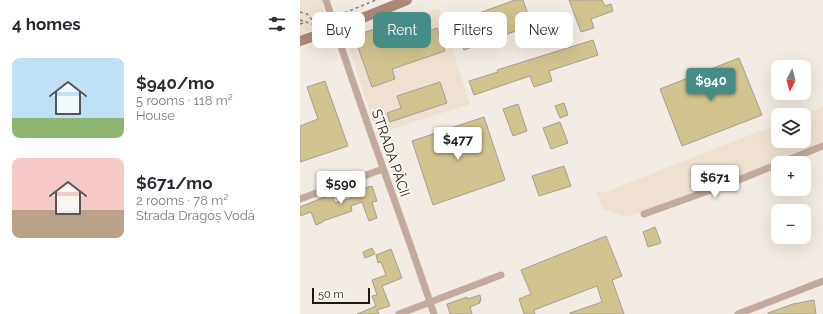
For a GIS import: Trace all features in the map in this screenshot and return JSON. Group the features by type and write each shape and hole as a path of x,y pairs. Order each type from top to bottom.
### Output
{"main road":[{"path":"365,16 407,0"},
{"path":"300,41 312,37"}],"street":[{"name":"STRADA PĂCII","path":"326,0 330,12"},
{"name":"STRADA PĂCII","path":"340,48 434,314"},
{"path":"797,156 823,146"},
{"path":"644,214 736,181 771,166"},
{"path":"300,198 383,169"},
{"path":"399,314 501,275"},
{"path":"738,314 823,281"}],"path":[{"path":"347,12 376,0"},
{"path":"300,12 307,14 312,20"},
{"path":"300,20 312,24"},
{"path":"300,24 306,22"}],"shaded area":[{"path":"300,0 322,0 324,12 312,12 312,30 300,35"},
{"path":"439,8 440,12 439,12 439,48 452,48 470,104 377,134 349,48 365,48 365,32 373,29 373,48 431,48 431,12 427,12"},
{"path":"823,107 823,145 794,156 771,156 771,164 644,212 625,217 603,209 597,192 606,192 771,127 771,148 811,148 811,112"}],"building":[{"path":"515,0 523,0 527,12 515,12 515,31 507,34 507,12 482,12"},
{"path":"569,0 602,0 605,6 611,4 613,11 591,19 594,28 581,32"},
{"path":"437,28 439,34 439,48 444,48 445,51 392,69 395,79 372,87 358,48 365,48 365,32 373,30 373,48 431,48 431,30"},
{"path":"593,40 598,55 549,71 552,81 534,87 530,76 474,95 469,81 498,72 497,70 567,48 573,48 573,46"},
{"path":"739,58 762,115 682,146 660,89"},
{"path":"325,81 348,146 300,162 300,126 318,119 307,87"},
{"path":"440,82 447,103 390,122 387,113 401,108 397,96"},
{"path":"564,103 568,115 560,118 555,106"},
{"path":"518,104 527,131 513,136 503,109"},
{"path":"484,117 505,180 433,205 412,141"},
{"path":"560,122 568,143 551,149 543,128"},
{"path":"564,166 571,186 539,196 532,176"},
{"path":"355,185 357,190 372,186 377,201 372,202 377,218 369,221 362,202 351,206 352,211 316,225 311,212 300,216 300,207 332,194 335,203 352,198 348,187"},
{"path":"655,227 661,243 648,247 643,232"},
{"path":"606,236 622,276 612,280 624,314 570,314 602,302 597,286 534,310 535,314 524,314 519,299 531,294 521,270"},
{"path":"372,248 375,254 365,258 363,252"},
{"path":"391,249 402,278 382,286 390,306 377,310 379,314 357,314 376,306 372,296 377,295 372,280 386,275 381,262 378,263 376,255"},
{"path":"480,295 480,303 470,307 472,314 450,314 447,304 467,297 467,299"},
{"path":"814,300 816,314 768,314 793,304"}]}
